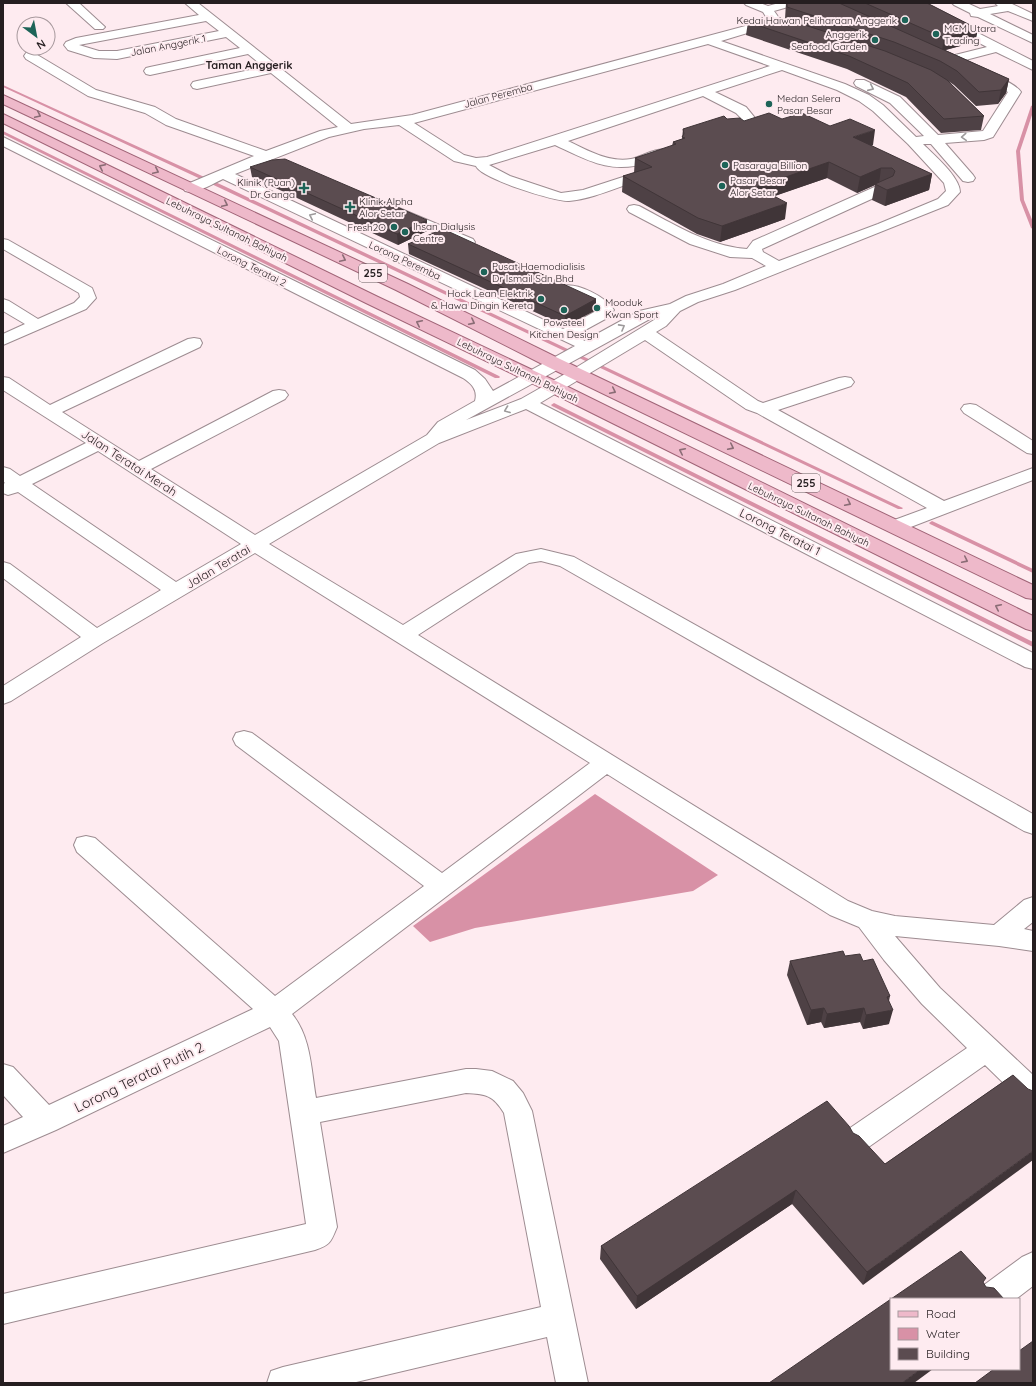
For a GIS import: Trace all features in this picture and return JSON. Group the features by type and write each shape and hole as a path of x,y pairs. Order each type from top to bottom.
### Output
{"main road":[{"name":"Lebuhraya Sultanah Bahiyah","path":"3,98 196,185 402,287 584,371 896,526 1030,589"},
{"name":"Lebuhraya Sultanah Bahiyah","path":"3,118 365,297 554,387 1033,624"}],"street":[{"path":"72,3 99,27"},
{"path":"190,3 348,128"},
{"path":"750,3 787,27"},
{"path":"910,3 1033,66"},
{"path":"958,3 1033,39"},
{"path":"944,21 1008,6 1033,4"},
{"name":"Jalan Peremba","path":"196,185 266,156 325,134 348,128 402,121 730,35 763,26 771,16 797,6"},
{"path":"1008,6 1033,18"},
{"name":"Jalan Anggerik 1","path":"208,17 76,42 70,45 72,47 98,55 107,56 130,53 228,33"},
{"path":"730,35 841,74 895,100 934,139 968,178"},
{"path":"674,308 692,299 729,287 883,227 943,202 950,197 953,192 953,187 950,181 913,141 878,108 864,98 841,87 708,40"},
{"path":"920,68 998,48"},
{"path":"150,71 250,50"},
{"path":"755,56 771,50"},
{"path":"913,141 984,136 988,134 1015,92 1012,89 935,54"},
{"path":"30,56 92,93 150,110 171,122 266,156"},
{"path":"402,121 459,158 465,161 482,162 556,140 783,66"},
{"path":"197,85 272,69"},
{"path":"705,92 741,110 748,118 741,126 731,130"},
{"path":"980,118 990,129"},
{"path":"556,140 589,156 619,164 640,161 675,149"},
{"name":"Lorong Teratai 2","path":"3,141 476,378 485,390 486,395 483,403"},
{"path":"482,162 483,168 499,176 560,197 576,197 626,180"},
{"path":"238,182 270,165 288,164"},
{"name":"Lorong Peremba","path":"219,176 238,182 393,254 563,335 585,348"},
{"path":"756,254 754,248 758,244 884,188"},
{"path":"387,207 479,247"},
{"path":"634,209 695,241 730,252 756,254 778,267"},
{"path":"429,238 443,231"},
{"path":"3,243 86,291 88,294 86,302 80,306 3,340"},
{"path":"393,254 407,248"},
{"path":"557,284 600,303 606,310 603,314 563,335"},
{"path":"3,304 37,325"},
{"name":"Jalan Teratai","path":"3,696 96,638 433,438 527,403 584,371 646,333 660,323 674,308"},
{"name":"Jalan Teratai","path":"433,438 444,426 530,376 585,348 645,314 674,308"},
{"path":"646,333 752,406 763,409 942,508"},
{"path":"49,412 194,343"},
{"name":"Jalan Teratai Merah","path":"3,382 255,544 404,635 839,908 868,920 895,926 999,936 1033,941"},
{"path":"763,409 845,382"},
{"path":"138,469 279,395"},
{"name":"Lorong Teratai 1","path":"527,403 1033,662"},
{"path":"970,409 1033,449"},
{"path":"8,482 98,444"},
{"path":"896,526 1033,474"},
{"path":"8,482 176,591"},
{"path":"404,635 522,558 541,555 567,561 1033,825"},
{"path":"4,571 96,638"},
{"path":"244,739 442,886"},
{"name":"Lorong Teratai Putih 2","path":"3,1140 274,1012 607,762"},
{"path":"3,1309 315,1236 320,1232 322,1226 293,1041 288,1029 274,1012 86,845"},
{"path":"999,936 1033,907"},
{"path":"868,920 893,954 931,996 1033,1093"},
{"path":"860,1137 987,1049"},
{"path":"3,1076 46,1121"},
{"path":"304,1113 466,1082 480,1081 495,1084 509,1095 518,1111 572,1383"},
{"path":"995,1296 1033,1266"},
{"path":"283,1383 559,1318"}],"water":[{"path":"595,794 718,875 693,891 475,928 430,942 413,926"}],"building":[{"path":"787,3 839,3 1009,79 1001,90 979,92 957,71 940,61 894,42 787,7"},
{"path":"865,3 927,3 978,29 944,38"},
{"path":"786,19 885,51 931,70 947,80 984,116 944,119 908,83 849,56 748,22"},
{"name":"Pasar Besar Alor Setar","path":"769,113 782,119 802,113 830,126 850,119 875,130 853,137 932,174 887,190 875,184 893,176 895,171 892,168 881,168 860,177 829,162 757,187 787,203 722,226 698,218 623,176 652,167 635,158 676,144 673,142 685,138 682,137 684,134 683,129 724,116 727,119 740,118 744,121"},
{"path":"285,159 427,220 397,234 250,167 272,160"},
{"path":"443,229 596,299 565,316 408,244"},
{"path":"843,951 845,956 860,954 863,961 873,959 890,996 887,997 893,1010 866,1015 864,1008 827,1014 824,1008 811,1010 790,961"},
{"path":"1013,1075 1028,1089 1033,1091 1033,1151 867,1272 796,1190 637,1296 601,1246 827,1101 849,1126 853,1133 859,1136 885,1164"},
{"path":"961,1251 986,1278 983,1282 986,1287 994,1288 1003,1298 892,1298"},
{"path":"890,1300 890,1370 920,1370 902,1383 769,1383"},
{"path":"1033,1341 1033,1383 975,1383 993,1370 1020,1370 1020,1350"}],"waterway":[{"path":"3,86 222,187 900,508"},
{"path":"1033,106 1018,151 1022,200 1033,228"},
{"path":"3,132 497,377"},
{"path":"554,405 1033,645"},
{"path":"932,523 1033,571"}],"place":[{"name":"Kedai Haiwan Peliharaan Anggerik","path":"905,20"},
{"name":"MCM Utara Trading","path":"936,34"},
{"name":"Anggerik Seafood Garden","path":"875,40"},
{"name":"Medan Selera Pasar Besar","path":"769,104"},
{"name":"Pasaraya Billion","path":"725,165"},
{"name":"Pasar Besar Alor Setar","path":"722,186"},
{"name":"Klinik (Puan) Dr Ganga","path":"304,188"},
{"name":"Klinik Alpha Alor Setar","path":"350,207"},
{"name":"Fresh2O","path":"394,227"},
{"name":"Ihsan Dialysis Centre","path":"405,232"},
{"name":"Pusat Haemodialisis Dr Ismail Sdn Bhd","path":"484,272"},
{"name":"Hock Lean Elektrik & Hawa Dingin Kereta","path":"541,299"},
{"name":"Mooduk Kwan Sport","path":"597,308"},
{"name":"Powsteel Kitchen Design","path":"564,310"}],"district":[{"name":"Taman Anggerik","path":"249,65"}]}
